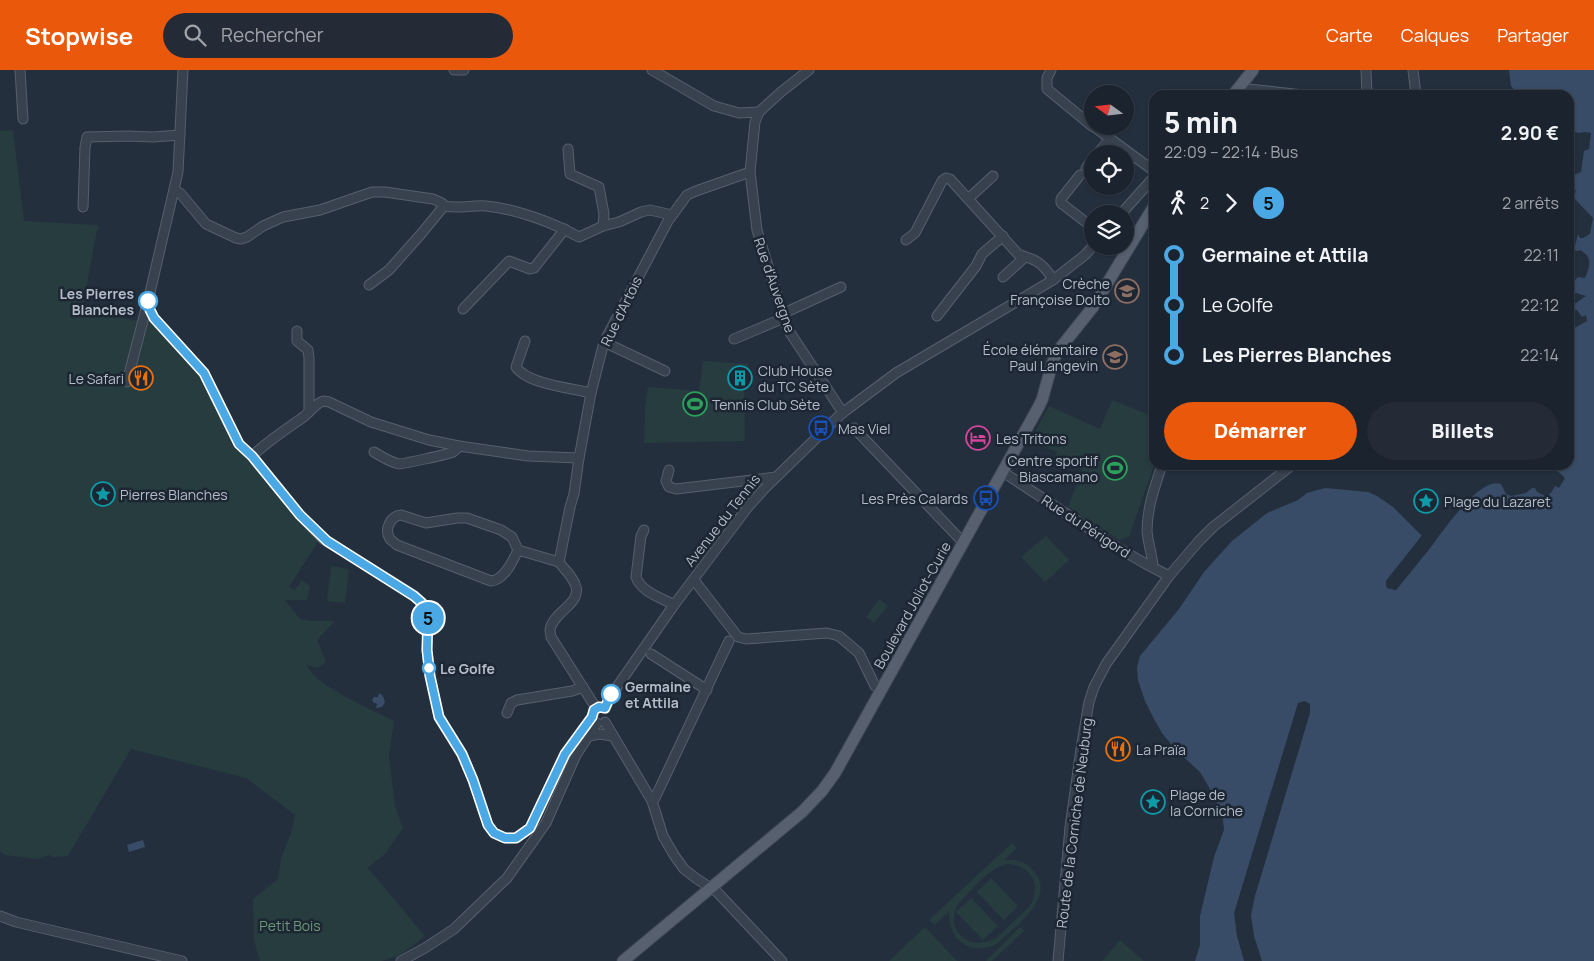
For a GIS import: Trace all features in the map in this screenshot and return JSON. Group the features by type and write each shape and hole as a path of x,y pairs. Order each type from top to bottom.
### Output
{"main road":[{"path":"1239,83 1253,70"},
{"name":"Boulevard Joliot-Curie","path":"623,961 802,812 822,791 836,772 1004,472 1042,400 1049,371 1057,352 1093,307 1149,214"}],"street":[{"path":"20,70 23,119"},
{"path":"127,382 175,190 178,172 183,70"},
{"path":"454,70 464,70"},
{"path":"652,70 714,106 740,113 759,112 810,70"},
{"path":"669,70 672,80"},
{"path":"1051,70 1046,78 1047,89 1084,119"},
{"path":"1239,83 1250,70"},
{"path":"1366,70 1366,90"},
{"path":"1414,70 1416,90"},
{"path":"1239,83 1276,90"},
{"name":"Rue d'Auvergne","path":"759,112 755,122 750,172 757,230 783,316 794,340 843,413"},
{"path":"83,207 87,137 180,135"},
{"path":"1105,135 1149,167"},
{"path":"1105,145 1110,139"},
{"path":"568,149 570,174 599,187 604,214 603,226"},
{"path":"1084,170 1061,199 1061,203 1084,221"},
{"name":"Rue d'Artois","path":"559,562 574,494 591,393 604,342 672,215 687,195 696,190 750,172"},
{"path":"971,195 993,176"},
{"path":"906,240 915,233 942,181 946,178 950,179 971,195 1018,254 1024,258 1035,260 1042,265 1053,280"},
{"path":"1129,205 1149,183"},
{"path":"175,190 180,193 206,224 241,239 283,217 320,210 372,192 433,199 444,206 486,206 523,213 578,236 619,222 640,212 650,210 672,215"},
{"path":"369,285 389,270 422,234 444,206"},
{"path":"463,309 509,261 530,269 534,268 565,229"},
{"path":"937,316 976,266 982,254 1003,236"},
{"name":"Avenue du Tennis","path":"598,721 592,712 601,708 612,694 674,605 748,507 776,477 843,413 896,372 1053,280 1085,255"},
{"path":"1003,277 1024,258"},
{"path":"734,339 841,287"},
{"path":"148,301 154,318 204,373 239,444 252,456 300,515 323,539 414,596 422,603 428,613 427,650 430,676 439,717 462,754 488,825 494,833 505,838 516,838 530,828 565,754 598,721 608,719 609,714 601,708 583,687 551,637 550,630 554,621 576,596 575,583 559,562 518,550 512,537 501,530 467,518 426,523 397,515 389,525 388,534 397,545 491,581 501,578 518,550"},
{"path":"297,331 297,341 308,350 308,412"},
{"path":"525,341 516,367 520,372 538,381 591,393"},
{"path":"604,342 665,371"},
{"path":"252,456 268,441 323,401 371,422 429,440 528,456 579,458"},
{"path":"854,428 964,542"},
{"path":"374,452 400,464 407,464 420,459 444,455 455,451 459,446"},
{"path":"669,470 666,481 669,486 676,489 776,477"},
{"path":"1153,566 1147,529 1153,491 1160,470"},
{"name":"Route de la Corniche de Neuburg","path":"1058,961 1070,827 1089,702 1094,687 1106,664 1170,576 1199,541 1213,527 1286,470"},
{"name":"Rue du Périgord","path":"1004,472 1120,549 1170,576"},
{"path":"644,530 641,536 636,577 638,583 643,588 674,605"},
{"path":"694,580 738,637 746,639 827,633 839,636 860,653 875,686 882,690"},
{"path":"652,801 730,641"},
{"path":"651,654 707,690"},
{"path":"506,713 511,703 517,700 583,687"},
{"path":"598,721 613,736 652,801 663,836 674,855 684,868 697,879 712,887 782,961"},
{"path":"401,961 425,948 454,928 507,878 546,823 576,755 598,721"},
{"path":"589,736 599,734 613,736"},
{"path":"1,916 16,922 75,937 182,961"}],"green space":[{"name":"Les Pierres Blanches","path":"13,130 24,221 98,225 82,311 156,324 202,375 232,439 320,539 289,587 295,590 302,580 310,586 307,600 285,600 300,619 335,621 317,640 326,662 318,668 307,665 311,672 332,688 359,704 394,721 389,757 395,806 403,828 385,854 367,868 425,936 400,955 382,961 260,961 254,941 253,899 278,879 281,858 291,833 295,815 246,778 131,749 68,856 53,857 49,855 39,859 4,855 0,851 0,131"},
{"name":"Tennis Club Sète","path":"703,361 748,364 747,382 744,382 745,441 644,443 645,406 648,387 699,391"},
{"name":"Centre sportif Biascamano","path":"1112,400 1149,415 1149,470 1152,470 1129,537 1119,540 1068,507 1082,470 1055,458 1057,452 1030,441 1049,406 1100,429"},
{"path":"1046,536 1069,560 1045,582 1021,557"},
{"path":"331,566 349,569 345,603 327,601"},
{"path":"879,599 888,606 874,623 866,617"},
{"path":"1012,843 1017,848 1004,860 1016,860 1027,864 1039,880 1040,890 1031,910 998,943 988,947 979,948 963,944 953,931 949,912 934,925 929,920","holes":["1009,864 1029,873 1035,885 1035,892 1029,907 996,938 977,943 961,936 954,922 959,903 982,879 995,869"]},
{"path":"991,878 1018,906 1004,920 977,892"},
{"path":"971,898 998,926 983,940 956,912"},
{"path":"925,927 957,961 889,961"},
{"path":"1020,927 1024,931 992,961 986,961"},
{"path":"1120,940 1144,961 1102,961"}],"water":[{"path":"1509,70 1594,70 1594,961 1195,961 1200,945 1200,916 1214,857 1224,830 1223,820 1214,796 1200,772 1175,749 1154,719 1138,680 1137,668 1140,656 1179,609 1204,572 1232,541 1267,513 1298,500 1307,493 1325,488 1368,492 1393,507 1422,536 1386,581 1387,588 1396,590 1461,508 1482,489 1492,484 1501,484 1506,494 1511,496 1526,493 1535,488 1537,492 1545,496 1551,493 1555,486 1559,488 1565,478 1556,470 1574,470 1574,328 1587,321 1586,315 1582,317 1577,310 1574,310 1574,303 1586,296 1574,292 1574,282 1578,277 1585,278 1589,259 1580,250 1574,250 1578,234 1580,238 1583,238 1590,234 1593,218 1574,198 1576,192 1574,188 1574,175 1581,172 1584,151 1589,149 1591,133 1578,133 1574,131 1574,90 1515,90 1511,86"},
{"path":"379,693 383,696 385,702 382,707 376,708 377,704 372,700 374,697 378,697"},
{"path":"143,840 145,847 129,852 127,845"}],"pier":[{"path":"1462,506 1396,590 1387,588 1386,581 1423,534 1424,538 1389,582 1389,586 1395,587 1401,581 1459,507"},
{"path":"1305,701 1310,704 1310,713 1251,915 1254,936 1262,961 1244,961 1237,936 1234,913 1298,703"}],"bus line":[{"name":"5","path":"148,301 154,318 204,373 239,444 252,456 300,515 323,539 414,596 422,603 428,613 427,650 434,700 439,717 462,754 488,825 494,833 505,838 516,838 530,828 565,754 592,717 592,712 599,707 605,708 611,694"}],"place":[{"name":"Crèche Françoise Dolto","path":"1127,291"},
{"name":"Les Pierres Blanches","path":"148,301"},
{"name":"École élémentaire Paul Langevin","path":"1115,357"},
{"name":"Le Safari","path":"141,378"},
{"name":"Club House du TC Sète","path":"740,378"},
{"name":"Tennis Club Sète","path":"695,404"},
{"name":"Mas Viel","path":"821,428"},
{"name":"Les Tritons","path":"978,438"},
{"name":"Centre sportif Biascamano","path":"1115,468"},
{"name":"Pierres Blanches","path":"103,494"},
{"name":"Les Près Calards","path":"986,498"},
{"name":"Plage du Lazaret","path":"1426,501"},
{"name":"Le Golfe","path":"429,668"},
{"name":"Germaine et Attila","path":"611,694"},
{"name":"La Praïa","path":"1118,749"},
{"name":"Plage de la Corniche","path":"1153,802"}],"park label":[{"name":"Petit Bois","path":"290,925"}]}
